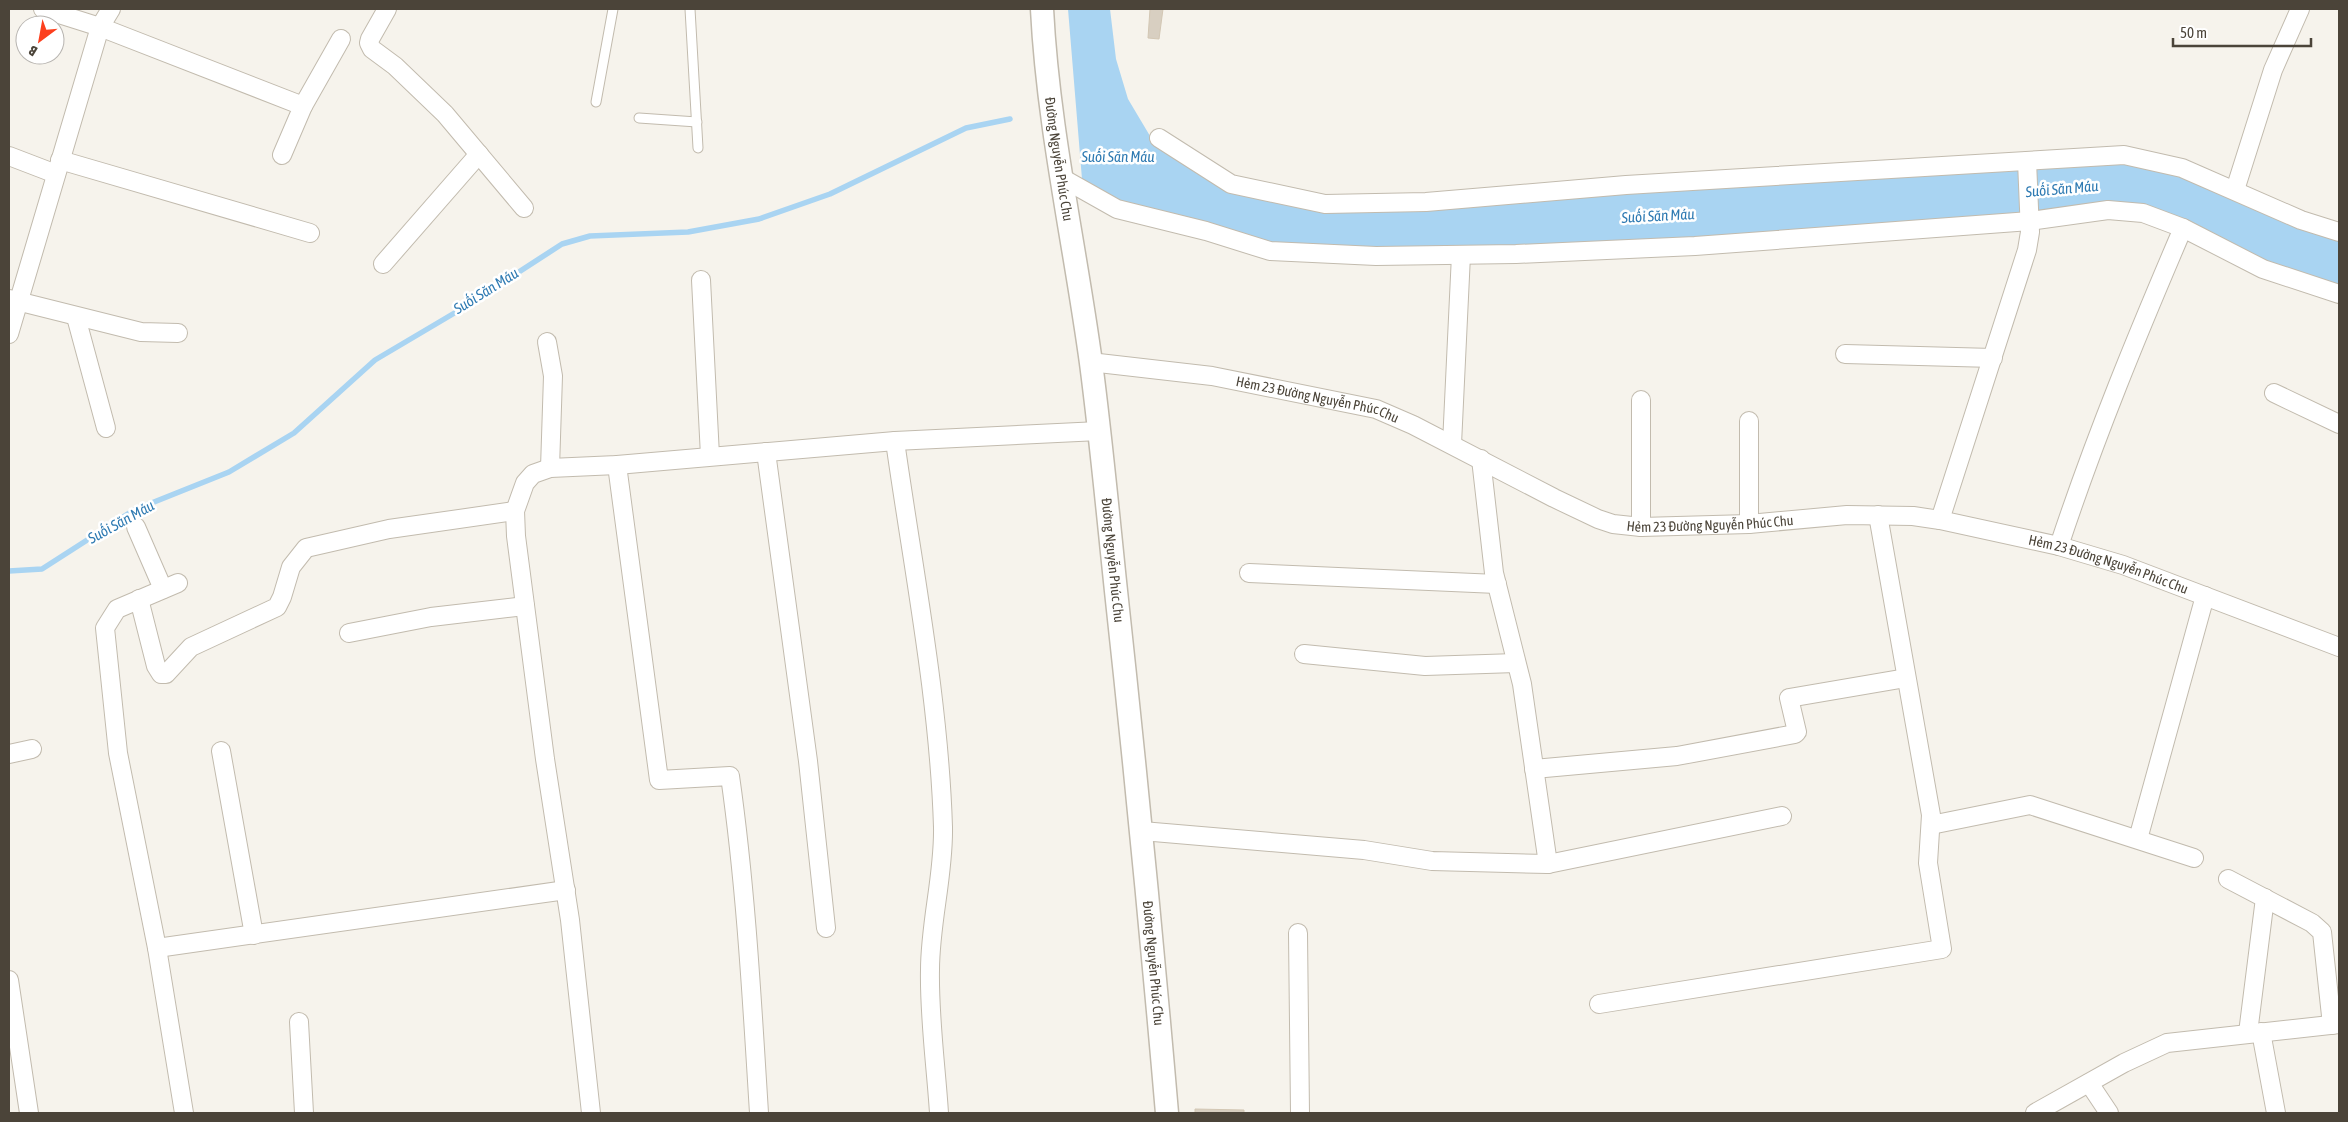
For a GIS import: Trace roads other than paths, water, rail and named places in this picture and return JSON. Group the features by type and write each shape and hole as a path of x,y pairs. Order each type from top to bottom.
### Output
{"street":[{"path":"43,9 100,27 303,106"},
{"path":"9,334 13,301 58,167 100,27 111,9"},
{"path":"386,9 370,39 369,43 372,49 395,66 445,114 524,208"},
{"name":"Đường Nguyễn Phúc Chu","path":"1042,9 1046,64 1055,135 1099,431 1142,831 1167,1113"},
{"path":"2234,190 2274,70 2300,9"},
{"path":"282,154 303,106 341,39"},
{"path":"1159,138 1232,184 1325,204 1426,202 1626,185 2124,155 2182,168 2301,220 2339,232"},
{"path":"383,264 479,154"},
{"path":"9,156 310,233"},
{"path":"1940,520 2027,250 2030,221 2027,161"},
{"path":"1062,178 1117,209 1206,231 1270,252 1376,256 1461,255 1694,246 2030,221 2108,210 2143,213 2183,228 2264,269 2339,294"},
{"path":"2059,546 2086,465 2119,378 2183,228"},
{"path":"1452,444 1461,255"},
{"path":"701,280 710,456"},
{"path":"13,301 140,332 178,333"},
{"path":"76,317 106,428"},
{"path":"547,342 553,376 550,468"},
{"path":"1845,354 1993,358"},
{"name":"Hẻm 23 Đường Nguyễn Phúc Chu","path":"1090,362 1212,376 1376,409 1452,444 1598,519 1613,524 1641,526 1749,524 1847,515 1878,515 1940,520 2059,546 2123,565 2339,647"},
{"path":"2274,394 2339,424"},
{"path":"1641,400 1641,526"},
{"path":"1749,421 1749,524"},
{"path":"591,1113 566,890 545,759 514,511 525,483 533,474 550,468 617,465 894,441 1099,431"},
{"path":"894,441 939,745 943,829 942,863 933,923 930,970 939,1113"},
{"path":"766,452 808,761 826,928"},
{"path":"1481,459 1497,584 1522,684 1548,864"},
{"path":"617,465 659,780 730,776 736,816 759,1113"},
{"path":"139,599 156,666 161,674 166,674 191,647 277,606 282,597 291,567 306,548 389,529 514,511"},
{"path":"1599,1004 1942,949 1928,863 1931,815 1878,515"},
{"path":"136,527 170,586 117,610 105,628 118,752 157,948 184,1113"},
{"path":"1249,574 1497,584"},
{"path":"2138,839 2205,596"},
{"path":"350,633 430,617 525,606"},
{"path":"1304,654 1425,666 1516,663"},
{"path":"1534,769 1677,756 1795,734 1797,732 1789,698 1906,678"},
{"path":"9,754 32,749"},
{"path":"221,751 254,936"},
{"path":"1931,824 2030,805 2194,858"},
{"path":"1142,831 1364,850 1432,861 1548,864 1782,816"},
{"path":"2035,1113 2124,1063 2167,1043 2336,1024 2322,932 2312,923 2228,879"},
{"path":"157,948 254,936 566,890"},
{"path":"2265,898 2254,1033 2276,1113"},
{"path":"1298,932 1300,1113"},
{"path":"9,980 29,1113"},
{"path":"299,1022 304,1113"},
{"path":"2089,1084 2108,1113"}],"lane":[{"path":"596,102 613,9"},
{"path":"690,9 698,148"},
{"path":"640,118 697,122"}],"water":[{"name":"Suối Săn Máu","path":"1068,9 1110,9 1116,59 1128,99 1153,141 1230,190 1325,210 1506,201 2123,161 2180,174 2339,239 2339,287 2267,263 2186,222 2036,214 1691,240 1551,246 1376,249 1272,245 1121,203 1082,179"}],"waterway":[{"name":"Suối Săn Máu","path":"9,571 42,569 134,510 229,472 294,433 375,360 468,305 562,244 590,236 688,232 759,219 830,194 966,128 1010,119"}]}
